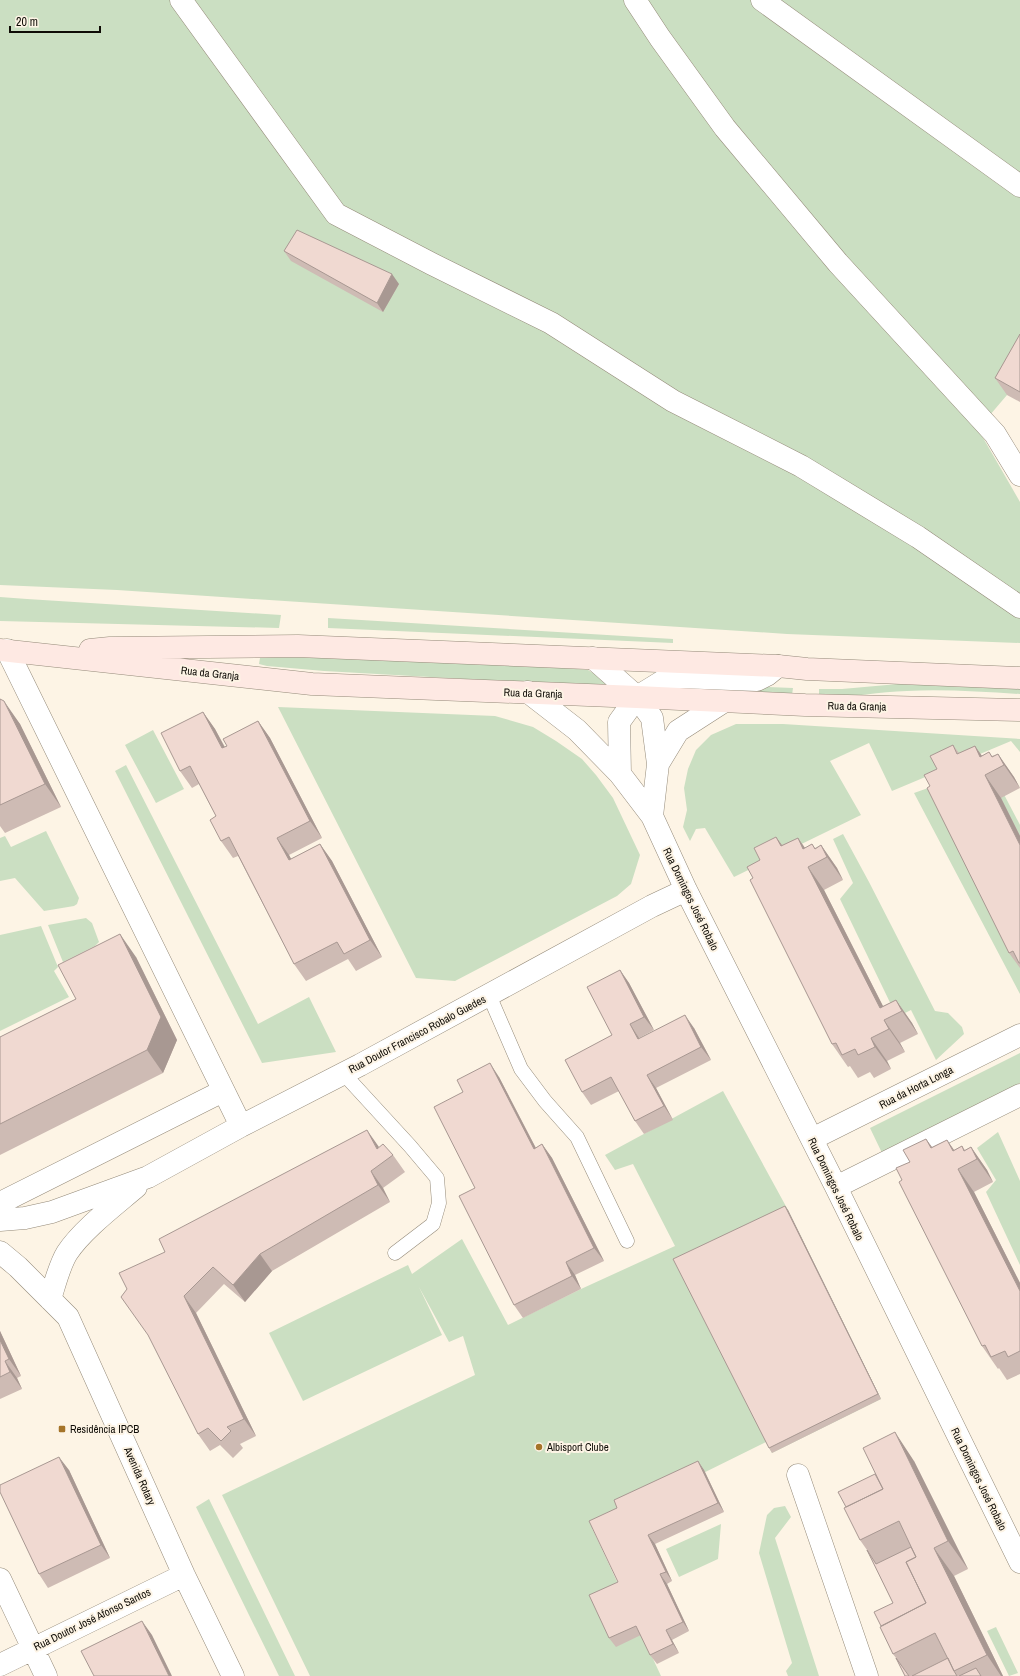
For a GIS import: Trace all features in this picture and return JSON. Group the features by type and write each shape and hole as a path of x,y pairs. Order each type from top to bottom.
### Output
{"main road":[{"name":"Rua da Granja","path":"47,654 110,648 298,646 778,666 1020,678"},
{"name":"Rua da Granja","path":"3,650 312,684 528,692 723,702 1020,710"}],"street":[{"path":"181,0 336,214 551,323 673,401 801,466 918,537 1020,607"},
{"path":"635,0 660,38 725,128 838,263 995,434 1020,475"},
{"path":"762,0 1020,186"},
{"path":"3,650 240,1126"},
{"path":"594,658 637,697 652,718 658,764 652,816"},
{"path":"620,774 619,722 637,697 668,678 679,677 757,680 767,675 778,666"},
{"name":"Rua Domingos José Robalo","path":"528,692 577,730 620,774 652,816 686,890 836,1187 1020,1562"},
{"path":"658,764 678,731 723,702"},
{"name":"Rua Doutor Francisco Robalo Guedes","path":"0,1220 25,1218 52,1212 148,1177 240,1126 343,1073 652,906 686,890"},
{"name":"Rua da Horta Longa","path":"812,1139 1020,1035"},
{"path":"0,1203 223,1091"},
{"path":"836,1187 1020,1096"},
{"name":"Rua Doutor Francisco Robalo Guedes","path":"50,1299 68,1252 88,1230 148,1177"},
{"name":"Avenida Rotary","path":"0,1252 9,1265 50,1299 68,1317 184,1575 233,1676"},
{"path":"798,1475 867,1676"},
{"name":"Rua Doutor José Afonso Santos","path":"0,1665 184,1575"},
{"path":"0,1579 46,1676"}],"lane":[{"path":"489,995 521,1068 545,1101 577,1137 627,1241"},
{"path":"343,1073 410,1146 437,1178 439,1204 433,1224 395,1253"}],"green space":[{"path":"0,0 1020,0 1020,372 1007,395 978,429 1020,502 1020,643 787,634 117,590 0,585"},
{"path":"0,597 281,615 279,628 0,621"},
{"path":"328,618 673,639 673,643 328,628"},
{"path":"284,656 541,666 588,670 604,680 608,687 324,671 259,664 260,658"},
{"path":"700,684 793,688 792,695 694,692 693,687"},
{"path":"898,684 1020,687 1020,694 921,690 841,697 819,697 819,689 842,689"},
{"path":"278,707 495,716 533,727 582,759 613,798 640,855 631,884 617,896 455,981 416,978"},
{"path":"736,724 783,724 1020,739 1020,752 1011,741 892,791 869,743 830,761 861,815 734,877 705,828 696,829 690,841 683,827 687,810 684,788 688,769 696,750 711,735"},
{"path":"153,730 184,789 156,803 125,745"},
{"path":"987,762 1020,825 1020,994 914,793 945,782"},
{"path":"126,765 258,1024 309,997 336,1052 262,1063 115,771"},
{"path":"46,831 79,898 77,904 74,906 44,911 15,878 0,881 0,838 5,836 11,847"},
{"path":"843,834 935,1011 948,1013 962,1027 964,1034 936,1060 911,1010 897,1017 840,899 853,883 833,839"},
{"path":"86,918 92,923 99,942 95,946 63,962 48,925"},
{"path":"41,926 58,967 54,971 69,997 0,1031 0,935"},
{"path":"1020,1053 1020,1083 882,1153 870,1128"},
{"name":"Albisport Clube","path":"723,1091 788,1210 881,1399 772,1453 766,1442 592,1528 661,1676 310,1676 222,1495 475,1375 463,1336 449,1342 419,1287 442,1335 303,1401 269,1333 408,1265 412,1274 462,1239 508,1325 581,1289 675,1246 633,1164 615,1170 605,1155"},
{"path":"998,1132 1020,1181 1020,1265 986,1192 996,1180 977,1148"},
{"path":"209,1499 295,1676 279,1676 196,1507"},
{"path":"785,1506 791,1517 775,1538 819,1676 788,1676 786,1671 792,1663 759,1553 767,1515 774,1508"},
{"path":"721,1524 718,1559 679,1577 666,1549"},
{"path":"996,1627 1018,1673 1009,1676 987,1631"}],"building":[{"path":"297,230 392,274 377,303 284,251"},
{"path":"1020,334 1020,392 995,378"},
{"path":"0,699 4,701 45,784 0,805"},
{"path":"203,712 222,748 227,746 223,739 258,721 310,821 277,838 289,860 320,844 370,940 344,954 337,942 294,964 229,837 221,841 210,820 216,816 190,766 180,771 161,733"},
{"path":"953,745 957,754 975,746 980,757 989,752 992,757 998,754 1004,765 985,775 1020,845 1020,963 1013,951 1009,953 927,788 930,786 924,775 937,769 930,756"},
{"path":"776,837 781,846 798,838 803,849 812,844 815,849 821,845 827,857 808,867 880,1008 896,1000 902,1011 884,1020 889,1029 871,1038 875,1047 858,1055 855,1049 842,1055 836,1043 832,1044 750,880 753,878 747,867 760,860 754,848"},
{"path":"120,934 161,1017 147,1050 0,1124 0,1037 76,999 58,965"},
{"path":"620,970 644,1017 630,1024 638,1039 685,1015 701,1047 647,1075 664,1106 635,1121 611,1077 582,1092 565,1060 612,1035 587,987"},
{"path":"490,1063 534,1149 542,1144 594,1248 566,1262 572,1276 514,1305 459,1196 475,1188 434,1107 463,1092 457,1080"},
{"path":"367,1130 377,1149 383,1144 393,1155 371,1171 378,1185 260,1254 233,1285 213,1267 184,1296 244,1419 227,1427 231,1431 221,1441 208,1428 198,1434 148,1335 121,1297 127,1289 119,1273 165,1252 159,1239"},
{"path":"926,1139 931,1148 947,1140 953,1151 962,1146 964,1151 971,1147 977,1159 958,1169 1020,1291 1020,1351 1008,1357 1005,1351 991,1357 985,1345 982,1346 899,1182 902,1180 896,1168 910,1162 903,1150"},
{"path":"785,1206 878,1394 769,1448 673,1259"},
{"path":"0,1340 9,1359 5,1361 10,1372 0,1377"},
{"path":"895,1432 948,1541 934,1548 987,1655 954,1671 935,1633 893,1654 880,1627 926,1603 906,1562 916,1557 899,1521 860,1540 844,1508 883,1489 863,1448"},
{"path":"59,1457 101,1545 39,1574 0,1492 0,1485"},
{"path":"698,1461 718,1503 648,1535 666,1572 660,1574 683,1622 666,1630 673,1644 650,1655 636,1626 609,1638 589,1595 618,1582 589,1521 617,1508 614,1500"},
{"path":"875,1474 883,1489 846,1507 838,1492"},
{"path":"911,1547 916,1557 906,1562 926,1603 881,1626 874,1612 893,1603 867,1550 876,1564"},
{"path":"142,1621 169,1676 94,1676 81,1651"},
{"path":"896,1658 909,1676 905,1676"},
{"path":"948,1658 957,1676 912,1676"},
{"path":"976,1668 981,1676 959,1676"}],"place":[{"name":"Residência IPCB","path":"62,1429"},
{"name":"Albisport Clube","path":"539,1447"}]}
